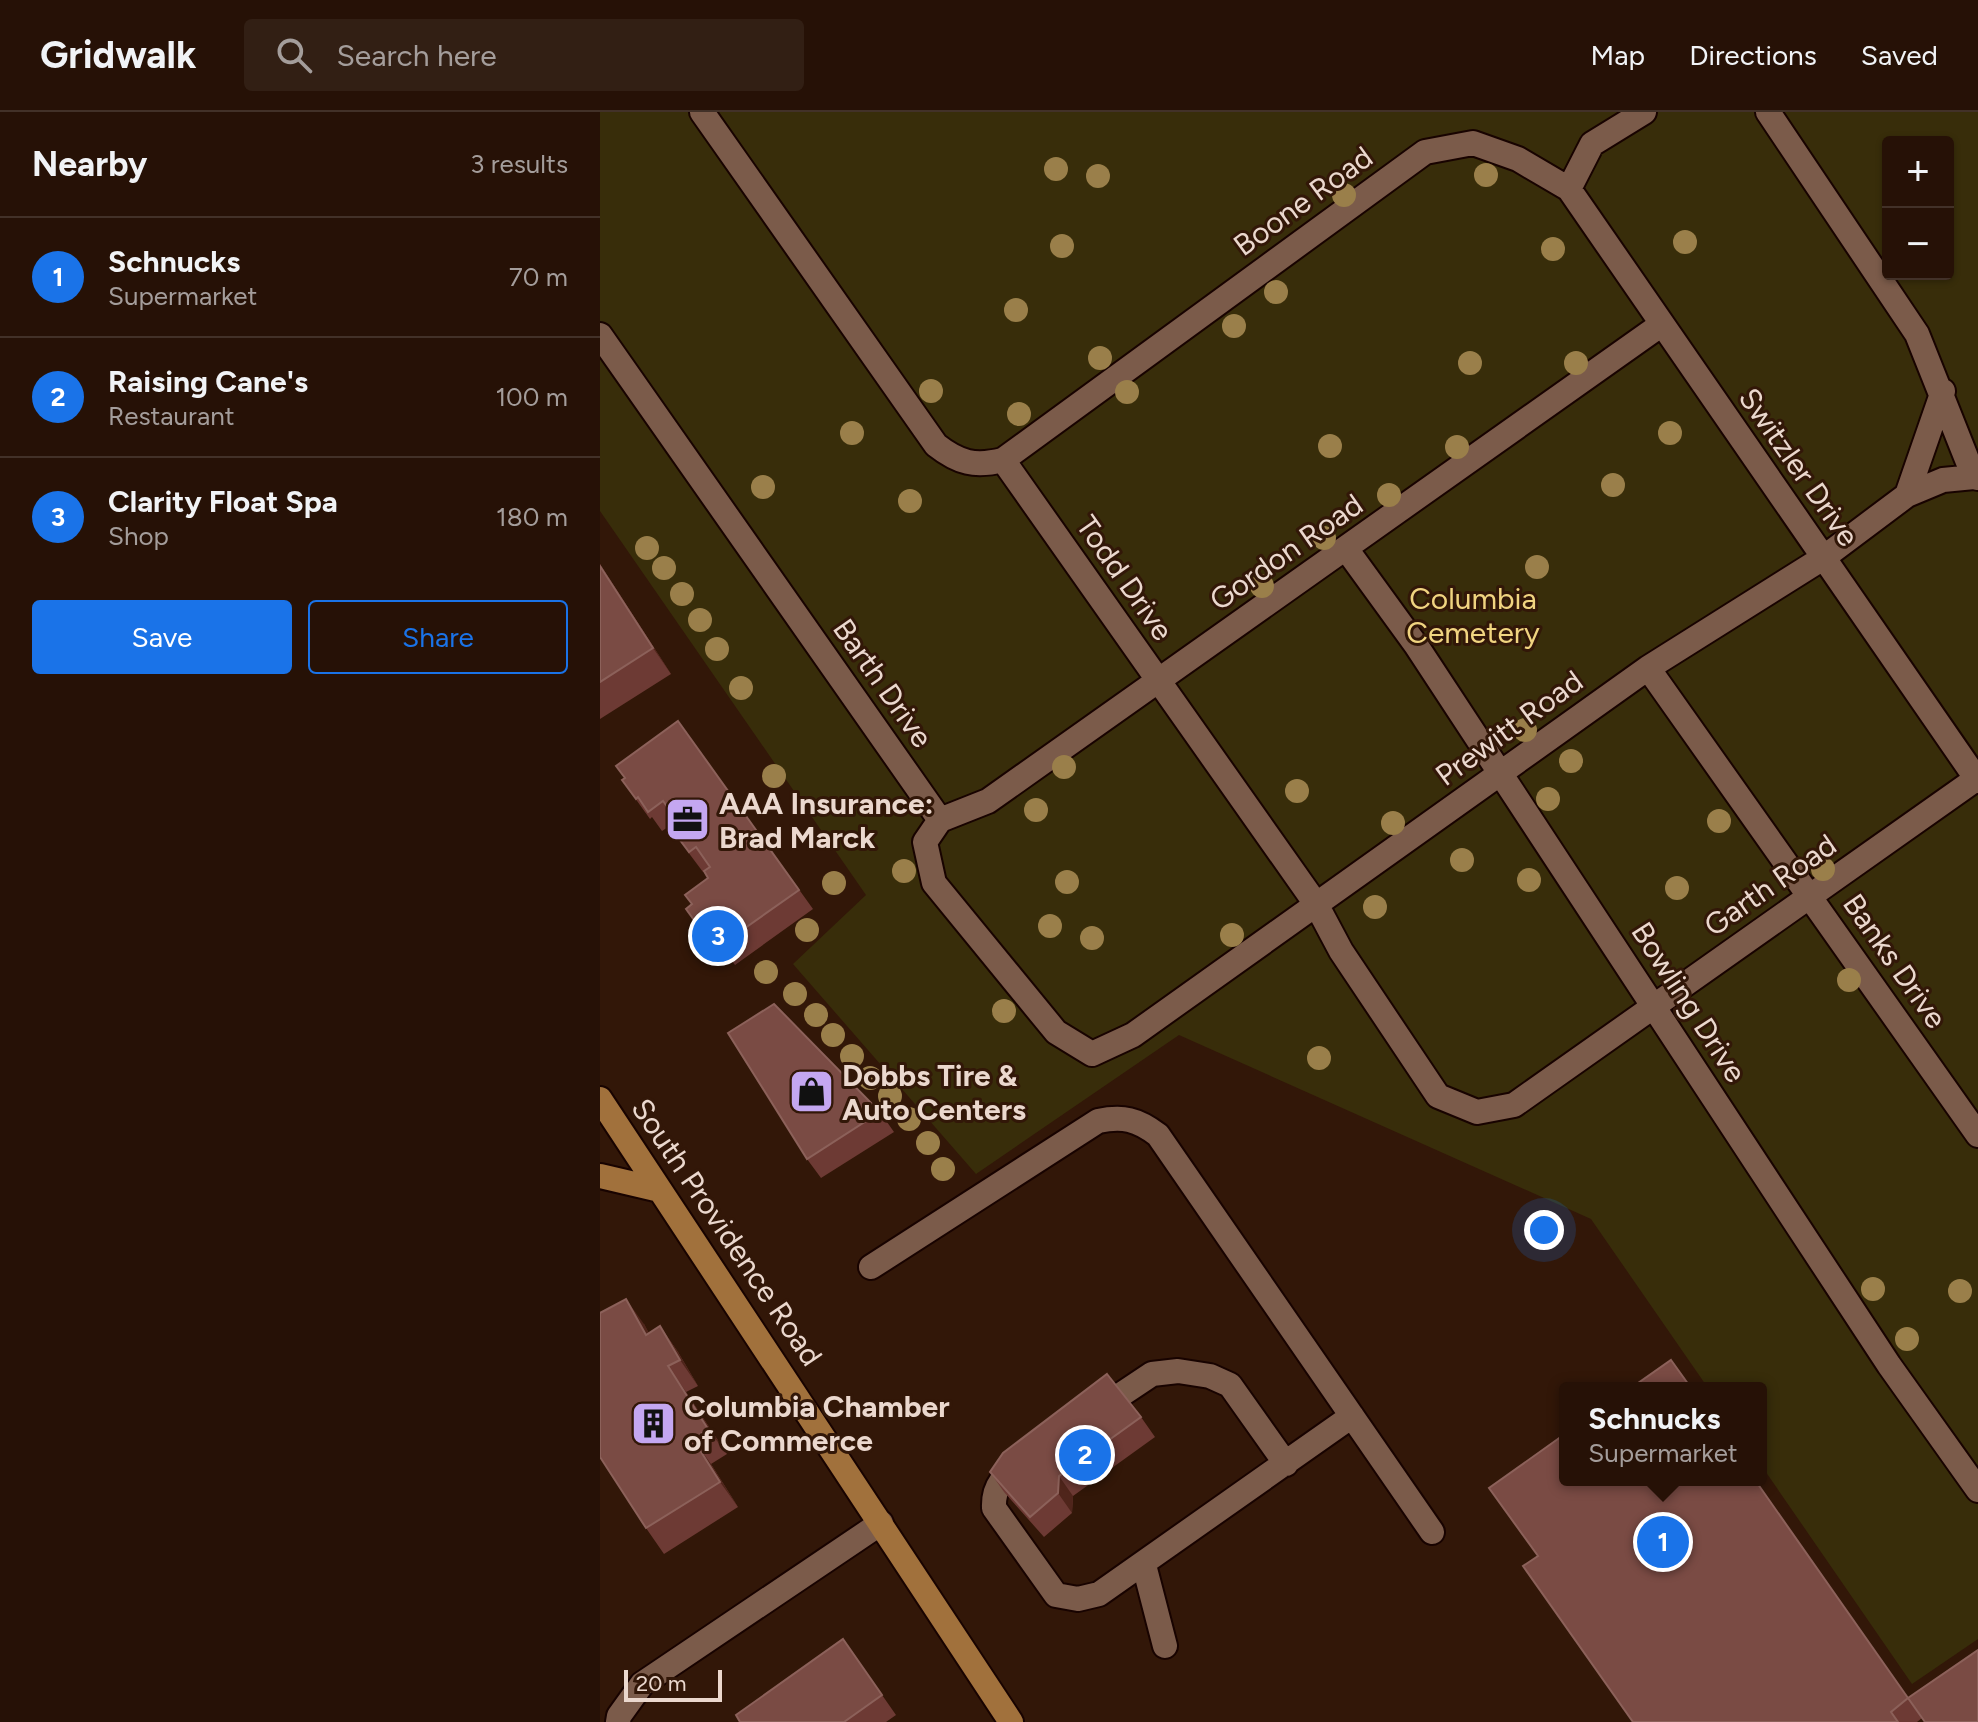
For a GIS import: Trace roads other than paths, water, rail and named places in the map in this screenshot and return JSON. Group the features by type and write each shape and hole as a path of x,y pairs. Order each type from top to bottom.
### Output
{"main road":[{"name":"South Providence Road","path":"600,1099 1011,1722"},
{"path":"600,1176 660,1190"}],"lane":[{"path":"702,112 936,445 956,460 980,466 1003,460"},
{"path":"1569,189 1592,144 1644,112"},
{"path":"1768,112 1917,334 1943,391 1976,478"},
{"name":"Boone Road","path":"1003,460 1425,152 1473,143 1518,159 1569,189"},
{"name":"Switzler Drive","path":"1569,189 1977,780"},
{"name":"Gordon Road","path":"940,820 988,801 1347,550 1662,324"},
{"name":"Barth Drive","path":"600,335 940,820"},
{"path":"1907,495 1943,391"},
{"name":"Todd Drive","path":"1003,460 1316,904 1341,951 1438,1096 1477,1112"},
{"name":"Prewitt Road","path":"940,820 925,842 934,883 1056,1032 1092,1054 1133,1035 1648,668 1823,558 1907,495 1943,480 1976,478"},
{"name":"Bowling Drive","path":"1347,550 1416,645 1889,1365 1978,1490"},
{"name":"Banks Drive","path":"1648,668 1975,1124"},
{"name":"Garth Road","path":"1477,1112 1514,1105 1977,780"},
{"path":"871,1267 1098,1121 1118,1117 1141,1121 1158,1135 1432,1532"},
{"path":"1078,1424 1152,1374 1178,1371 1210,1376 1230,1385 1286,1464"},
{"path":"1041,1449 1005,1475 993,1491 994,1508 1056,1595 1078,1599 1099,1594 1144,1565 1352,1416"},
{"path":"618,1722 642,1684 881,1523"},
{"path":"1144,1565 1165,1646"}],"place":[{"name":"AAA Insurance: Brad Marck","path":"688,820"},
{"name":"Clarity Float Spa","path":"718,936"},
{"name":"Dobbs Tire & Auto Centers","path":"811,1092"},
{"name":"Columbia Chamber of Commerce","path":"653,1423"},
{"name":"Raising Cane's","path":"1085,1455"},
{"name":"Schnucks","path":"1663,1542"}],"park label":[{"name":"Columbia Cemetery","path":"1473,615"}]}
